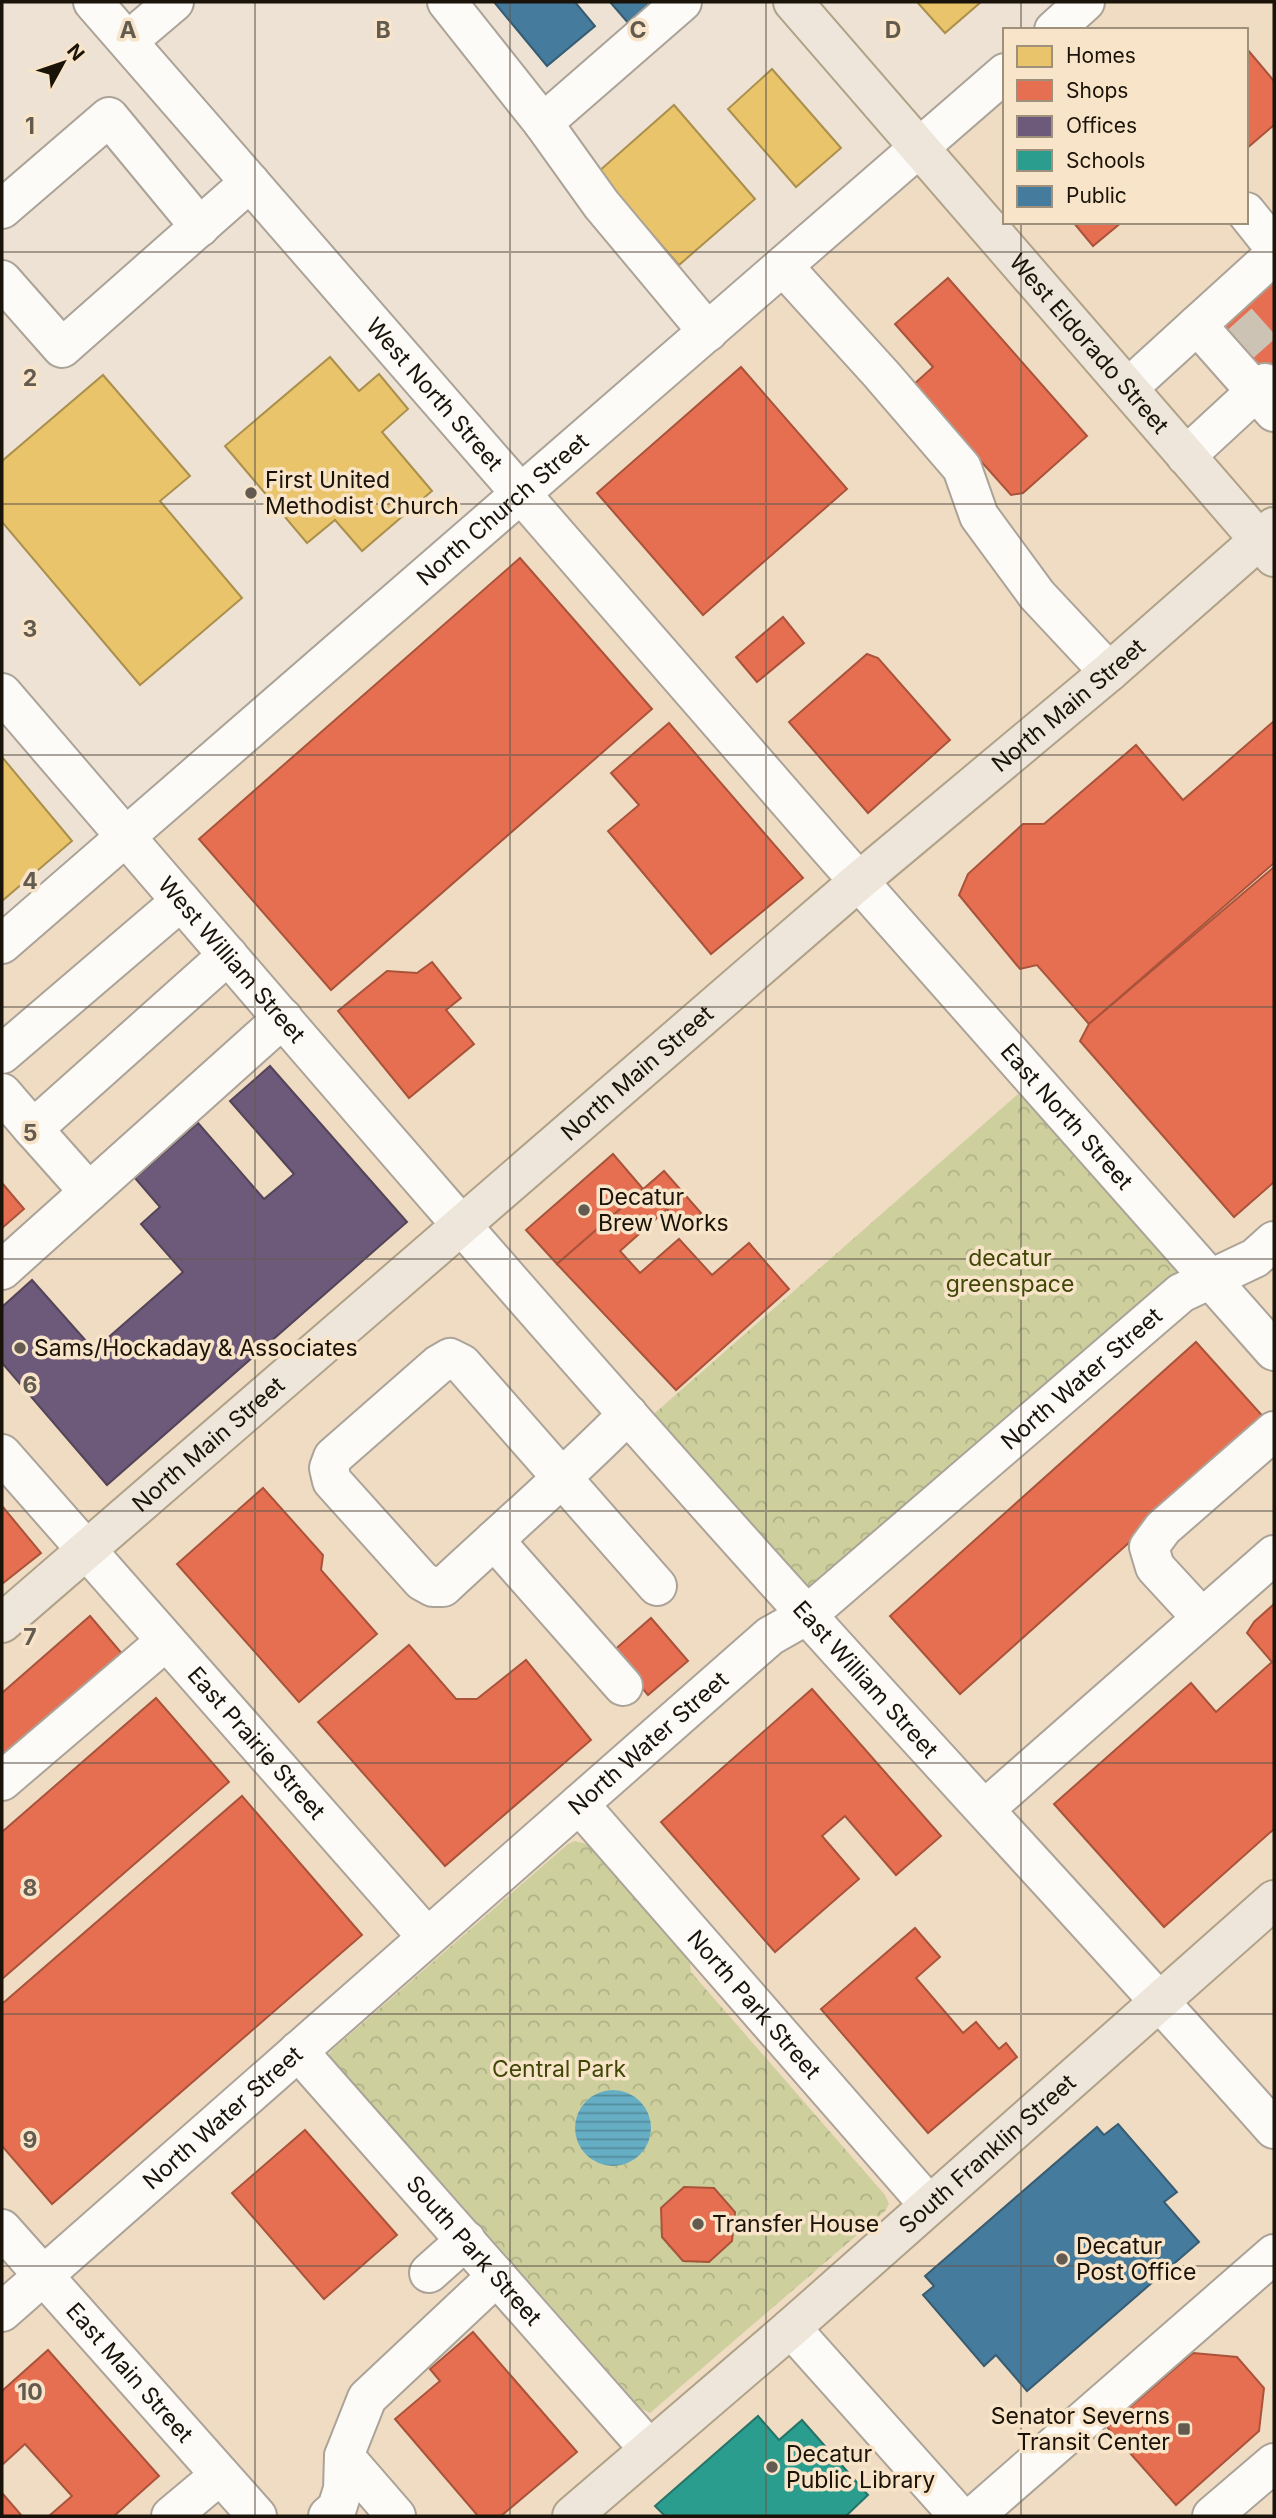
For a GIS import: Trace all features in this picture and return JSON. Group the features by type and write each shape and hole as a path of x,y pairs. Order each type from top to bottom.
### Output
{"main road":[{"name":"West Eldorado Street","path":"793,2 1186,456 1269,541"},
{"name":"North Main Street","path":"2,1623 859,881 1269,541"},
{"name":"South Franklin Street","path":"572,2516 791,2328 1274,1900"}],"street":[{"name":"West North Street","path":"93,2 859,881"},
{"path":"128,41 174,2"},
{"path":"447,2 543,123 601,204 708,332"},
{"path":"543,123 681,2"},
{"path":"1056,28 1085,2"},
{"name":"North Church Street","path":"2,944 1003,75"},
{"path":"2,209 109,117 200,227"},
{"path":"2,280 62,348 250,182"},
{"path":"1248,214 1274,247"},
{"path":"1128,388 1274,255"},
{"path":"783,266 962,468 979,516 1037,595 1109,672"},
{"path":"1186,456 1265,395 1231,352 1197,325"},
{"name":"West William Street","path":"2,693 461,1224"},
{"name":"East North Street","path":"859,881 1274,1352"},
{"path":"2,1054 181,901"},
{"path":"33,1129 228,955"},
{"path":"2,1270 283,1018"},
{"path":"2,1093 89,1192"},
{"name":"East William Street","path":"461,1224 807,1615 1274,2129"},
{"name":"North Water Street","path":"2,2312 770,1636 807,1615 1181,1293 1255,1258 1274,1241"},
{"path":"628,1414 562,1476 494,1540 443,1587 433,1587 422,1581 332,1481 329,1468 333,1457 438,1365 450,1358 462,1364 562,1476 657,1586"},
{"path":"1202,1618 1155,1567 1149,1547 1163,1528 1274,1431"},
{"name":"East Prairie Street","path":"2,1454 427,1937"},
{"path":"494,1540 623,1686"},
{"path":"985,1809 1274,1555"},
{"path":"2,1781 166,1642"},
{"name":"North Park Street","path":"579,1804 929,2205"},
{"name":"South Park Street","path":"298,2051 649,2449"},
{"name":"East Main Street","path":"2,2229 257,2516"},
{"path":"429,2273 466,2240"},
{"path":"974,2516 1274,2254"},
{"path":"328,2516 337,2508 343,2489 344,2456 367,2398 497,2276"},
{"path":"791,2328 959,2516"},
{"path":"344,2456 396,2516"},
{"path":"1212,2516 1274,2463"},
{"path":"171,2516 220,2474"}],"shaded area":[{"path":"1104,2 1274,2 1274,2516 2,2516 2,969 1003,91 1003,224 1248,224 1248,28 1074,28"}],"green space":[{"name":"decatur greenspace","path":"1034,1080 1210,1279 807,1615 639,1427"},
{"name":"Central Park","path":"575,1841 591,1845 689,1955 691,1972 885,2195 889,2204 885,2211 650,2413 642,2409 445,2186 425,2181 328,2056 568,1844"}],"water":[{"path":"613,2090 628,2093 640,2101 648,2113 651,2128 648,2143 640,2155 628,2163 613,2166 598,2163 586,2155 578,2143 575,2128 578,2113 586,2101 598,2093"}],"building: Homes":[{"path":"917,2 981,2 945,33"},
{"path":"772,69 841,148 796,187 728,109"},
{"path":"674,105 755,199 679,265 598,172"},
{"path":"330,357 359,391 379,374 408,409 382,432 432,491 362,551 335,520 307,543 225,446"},
{"path":"103,375 190,476 160,501 242,598 140,685 2,522 2,461"},
{"path":"2,757 72,841 2,901"}],"building: Shops":[{"path":"1248,50 1274,81 1274,125 1248,147"},
{"path":"1075,224 1120,224 1093,246"},
{"path":"948,278 1087,436 1023,493 1011,495 913,385 933,367 895,324"},
{"path":"1274,279 1274,393 1212,320"},
{"path":"741,367 847,489 703,615 597,493"},
{"path":"520,558 652,709 331,990 199,839"},
{"path":"783,617 804,643 757,682 736,657"},
{"path":"867,654 878,658 950,740 868,813 789,722"},
{"path":"1274,721 1274,863 1089,1024 1037,965 1020,969 959,895 968,874 1023,824 1044,824 1136,745 1183,800"},
{"path":"669,723 803,878 711,954 608,831 639,805 611,773"},
{"path":"1274,867 1274,1182 1234,1217 1080,1041 1089,1024"},
{"path":"432,962 461,998 446,1010 474,1044 409,1098 338,1011 387,971 417,973"},
{"name":"Decatur Brew Works","path":"613,1154 643,1189 557,1264 526,1230"},
{"path":"664,1171 701,1213 684,1229 667,1209 620,1251 640,1273 679,1239 712,1275 749,1243 789,1289 676,1390 557,1264"},
{"path":"2,1183 24,1209 2,1228"},
{"path":"1196,1342 1266,1420 960,1694 890,1616"},
{"path":"263,1488 323,1555 321,1570 377,1634 299,1702 177,1564"},
{"path":"2,1506 41,1553 2,1584"},
{"path":"1274,1604 1274,1829 1164,1927 1054,1804 1191,1683 1216,1712 1272,1662 1247,1633 1254,1622"},
{"path":"90,1616 123,1655 2,1760 2,1693"},
{"path":"651,1618 688,1661 648,1695 612,1652"},
{"path":"409,1645 456,1699 477,1699 526,1660 591,1740 445,1866 318,1722"},
{"path":"812,1689 941,1836 896,1875 845,1816 822,1836 859,1879 775,1952 661,1822"},
{"path":"156,1698 229,1782 2,1979 2,1832"},
{"path":"242,1796 362,1935 52,2204 2,2146 2,2004"},
{"path":"915,1928 940,1957 916,1978 963,2033 976,2022 999,2049 1006,2043 1017,2057 928,2133 821,2009"},
{"path":"305,2130 397,2235 324,2299 232,2193"},
{"name":"Transfer House","path":"684,2187 714,2188 735,2212 732,2241 709,2262 683,2261 662,2237 661,2208"},
{"path":"473,2332 577,2452 501,2516 478,2516 395,2419 440,2381 430,2369"},
{"path":"48,2350 159,2476 114,2516 49,2516 72,2496 25,2444 2,2465 2,2391"},
{"name":"Senator Severns Transit Center","path":"1193,2353 1237,2357 1264,2388 1259,2431 1176,2505 1107,2427"},
{"path":"2,2493 22,2516 2,2516"}],"building: Offices":[{"path":"270,1066 407,1222 107,1485 2,1363 2,1307 32,1280 94,1350 183,1272 141,1224 160,1207 135,1178 198,1123 264,1199 294,1174 230,1101"}],"building: Schools":[{"name":"Decatur Public Library","path":"758,2416 779,2440 802,2420 868,2495 846,2516 665,2516 655,2506"}],"building: Public":[{"path":"494,2 575,2 595,26 547,66"},
{"path":"610,2 672,2 636,32"},
{"name":"Decatur Post Office","path":"1118,2124 1177,2192 1164,2202 1199,2242 1027,2391 996,2355 984,2366 923,2295 934,2286 925,2276 1097,2127 1104,2135"}],"tunnel":[{"path":"1236,348 1274,314"}],"place":[{"name":"First United Methodist Church","path":"251,493"},
{"name":"Decatur Brew Works","path":"584,1210"},
{"name":"Sams/Hockaday & Associates","path":"20,1348"},
{"name":"Transfer House","path":"698,2224"},
{"name":"Decatur Post Office","path":"1062,2259"},
{"name":"Senator Severns Transit Center","path":"1184,2429"},
{"name":"Decatur Public Library","path":"772,2467"}]}
